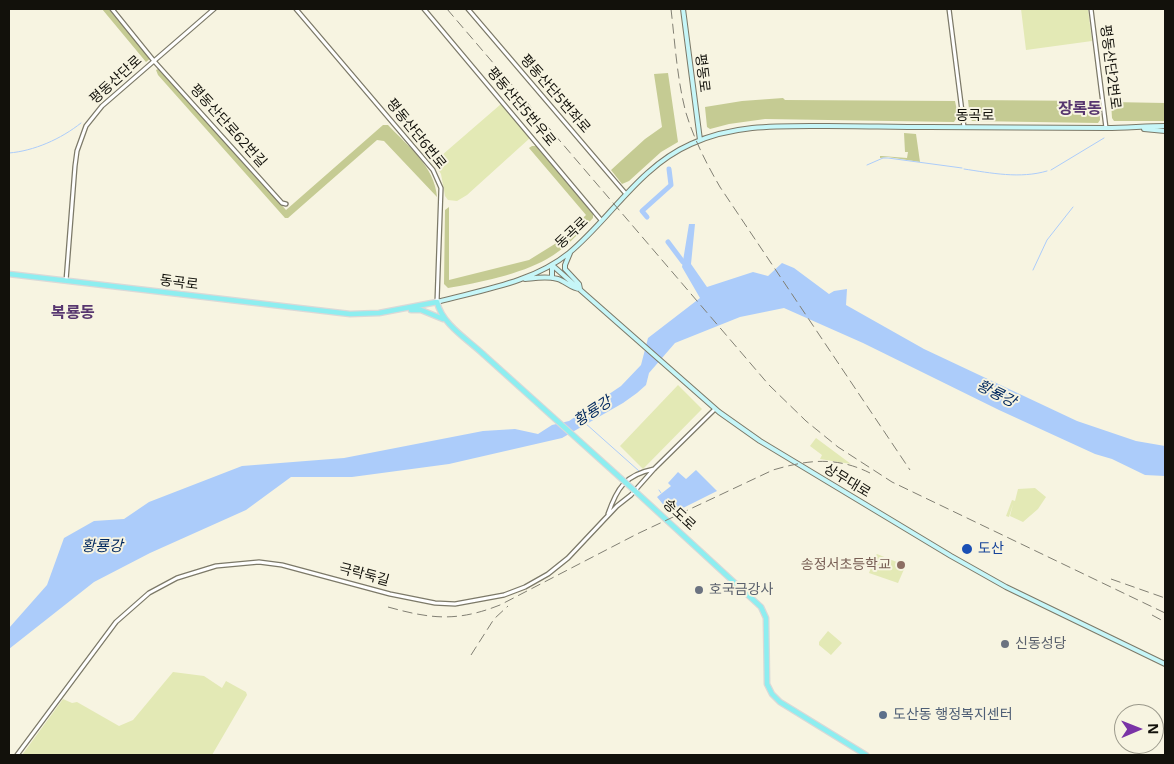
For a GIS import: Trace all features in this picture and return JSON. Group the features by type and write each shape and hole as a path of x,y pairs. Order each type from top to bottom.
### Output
{"main road":[{"name":"평동로","path":"683,9 700,140"},
{"name":"동곡로","path":"9,274 342,313 373,314 437,302 519,279 552,265 570,252 647,173 667,157 700,140 729,131 760,127 1129,128 1165,126"},
{"name":"동곡로","path":"1129,128 1165,131"},
{"path":"519,279 552,278 565,282 575,289 580,289 579,284 565,269 570,252"},
{"path":"552,265 552,278"},
{"name":"상무대로","path":"552,265 729,421 1006,587 1165,664"},
{"name":"송도로","path":"437,302 440,313 447,321 761,607 766,618 767,684 772,694 780,702 866,755"},
{"path":"402,310 421,310 447,321"}],"street":[{"name":"평동산단로62번길","path":"112,9 154,61 282,203 286,204"},
{"name":"평동산단로","path":"66,281 75,166 80,140 86,126 102,106 214,9"},
{"name":"평동산단6번로","path":"296,9 433,170 438,179 440,195 437,302"},
{"name":"평동산단5번우로","path":"424,9 601,220"},
{"name":"평동산단5번좌로","path":"468,9 626,194"},
{"path":"949,9 964,127"},
{"name":"평동산단2번로","path":"1091,9 1106,128"},
{"name":"극락둑길","path":"16,755 116,622 140,600 177,578 216,566 258,562 282,565 410,599 455,604 479,601 511,593 526,587 548,574 568,558 714,408"},
{"path":"607,516 618,489 636,474 654,469"}],"green space":[{"path":"102,9 109,9 151,58 146,62"},
{"path":"1021,9 1088,9 1092,41 1026,50"},
{"path":"160,68 286,210 383,125 388,125 412,149 426,167 435,186 437,197 384,141 377,140 288,218 285,218 158,75 156,70"},
{"path":"668,73 678,142 661,152 629,181 622,184 611,170 645,139 662,127 654,74"},
{"path":"783,98 785,100 955,101 958,116 954,122 765,119 729,124 710,129 707,127 705,107 742,101"},
{"path":"968,100 1099,101 1100,120 1098,123 972,121"},
{"path":"1111,102 1165,103 1165,121 1114,121 1112,118"},
{"path":"501,104 530,138 467,195 457,201 448,200 445,196 441,174 434,162"},
{"path":"904,133 916,134 920,162 888,157 880,158 882,156 907,158 908,152 905,152"},
{"path":"536,146 593,214 593,218 560,250 537,264 499,277 448,288 444,284 445,210 449,207 449,280 529,260 558,242 586,215 529,148"},
{"path":"678,385 702,409 643,469 620,446"},
{"path":"816,438 851,464 820,459 822,455 810,446"},
{"path":"1035,488 1046,497 1038,509 1023,522 1010,516 1013,504 1009,517 1006,516 1012,500 1015,501 1018,489"},
{"path":"877,554 904,565 905,567 898,583 869,573"},
{"path":"828,631 842,643 831,655 819,645 819,642"},
{"path":"173,672 204,676 222,688 226,681 246,692 247,695 212,755 22,755 63,699 72,703 77,702 119,726 133,720"}],"water":[{"name":"황룡강","path":"689,224 695,224 691,264 707,287 753,272 768,276 782,263 794,268 829,294 834,291 847,289 846,305 924,349 1077,421 1136,441 1165,446 1165,476 1145,475 1112,459 1095,454 999,410 863,343 784,308 740,317 675,343 649,373 646,385 637,393 562,438 449,464 352,477 291,477 246,510 150,553 94,582 9,649 9,628 47,585 64,538 94,521 124,519 149,502 242,466 344,458 483,431 515,429 538,434 552,425 569,421 621,386 641,365 648,338 700,298 682,267"},
{"path":"696,470 717,491 671,514 657,497 671,486 668,483 678,472 686,479"}],"waterway":[{"path":"9,153 28,150 47,143 81,123"},
{"path":"1051,170 1104,138"},
{"path":"867,165 883,158 888,158 962,168"},
{"path":"647,217 642,211 671,185 669,169"},
{"path":"964,169 1016,175 1047,171"},
{"path":"1033,270 1047,240 1073,207"},
{"path":"668,242 683,262"},
{"path":"585,423 639,471"}],"railway":[{"path":"447,9 769,385 806,421 838,447 892,482 1165,613"},
{"path":"671,9 680,87 686,113 705,160 720,187 910,470"},
{"path":"388,607 418,614 444,617 485,610 500,605 637,534 773,470 822,461 845,464 870,473"},
{"path":"1111,579 1165,598"},
{"path":"471,655 494,619 508,606"},
{"path":"1152,615 1165,622"}],"place":[{"name":"도산","path":"967,549"},
{"name":"송정서초등학교","path":"901,565"},
{"name":"호국금강사","path":"699,590"},
{"name":"신동성당","path":"1005,644"},
{"name":"도산동 행정복지센터","path":"883,715"}],"district":[{"name":"장록동","path":"1080,109"},
{"name":"복룡동","path":"73,313"}]}
